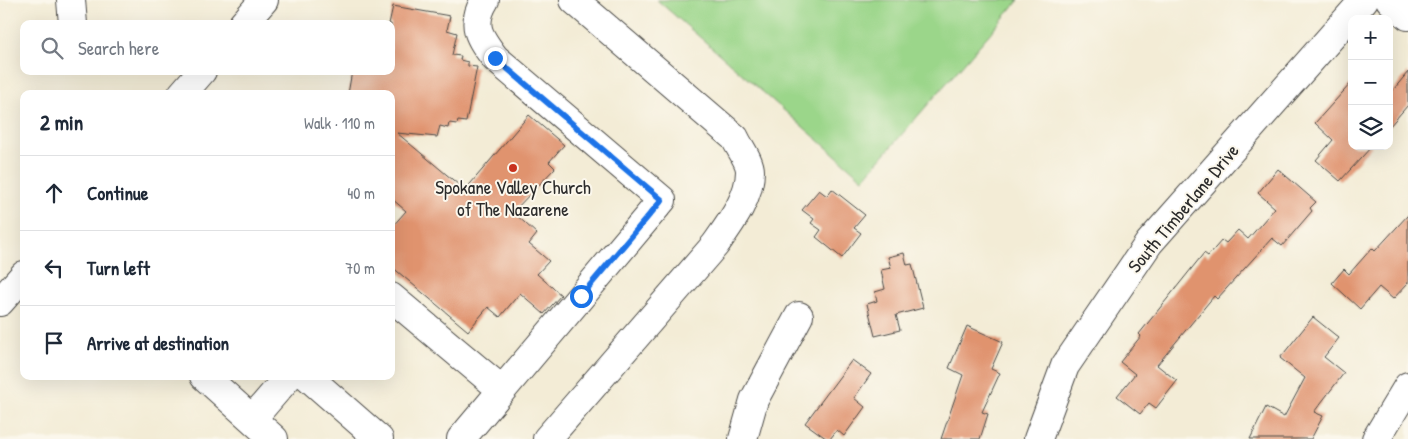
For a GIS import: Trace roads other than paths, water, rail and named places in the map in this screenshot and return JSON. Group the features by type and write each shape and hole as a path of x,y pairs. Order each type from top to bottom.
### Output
{"street":[{"path":"71,0 73,20"},
{"path":"246,20 264,0"},
{"path":"461,439 662,200 495,58 483,43 476,26 478,12 485,0"},
{"path":"547,439 715,245 733,220 744,196 750,169 735,138 574,0"},
{"name":"South Timberlane Drive","path":"1038,439 1065,366 1149,243 1364,0"},
{"path":"1390,0 1408,16"},
{"path":"185,90 199,75"},
{"path":"0,302 20,280"},
{"path":"395,300 502,390"},
{"path":"743,439 754,400 799,316"},
{"path":"208,380 274,439"},
{"path":"252,419 286,380"},
{"path":"312,380 379,439"},
{"path":"1376,439 1408,386"}],"place":[{"name":"Spokane Valley Church of The Nazarene","path":"513,168"}]}
